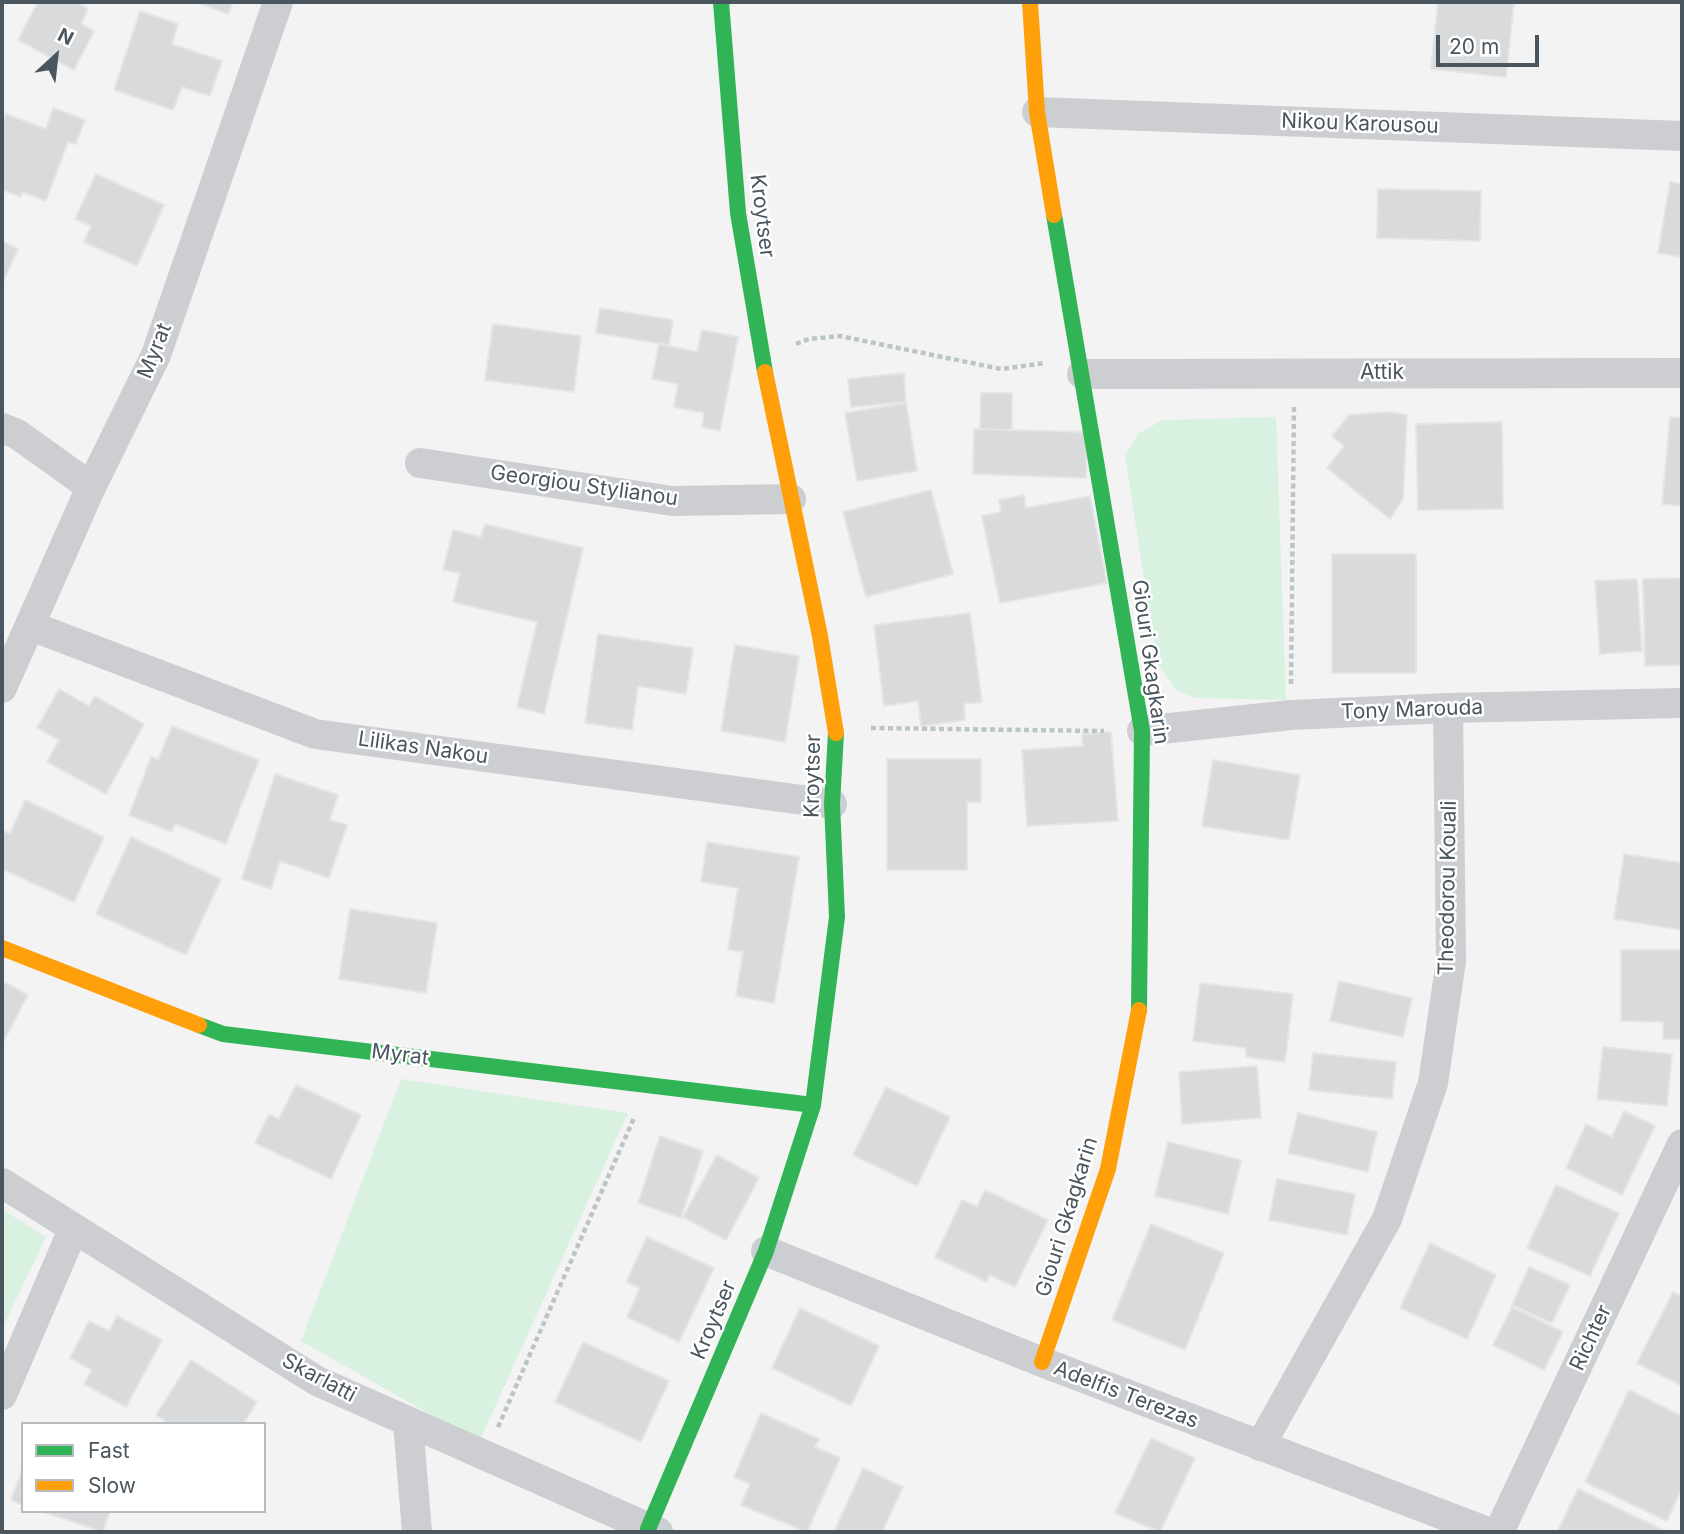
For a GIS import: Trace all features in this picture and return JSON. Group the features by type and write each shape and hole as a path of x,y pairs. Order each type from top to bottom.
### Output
{"street":[{"name":"Myrat","path":"2,688 91,487 156,355 278,2"},
{"name":"Kroytser","path":"653,1530 766,1251 813,1105 837,918 832,804 835,727 820,636 762,357 738,213 721,2"},
{"name":"Giouri Gkagkarin","path":"1030,2 1037,113 1142,731 1139,1011 1108,1169 1042,1362"},
{"name":"Nikou Karousou","path":"1037,113 1682,136"},
{"name":"Attik","path":"1080,366 1294,373 1682,373"},
{"path":"2,428 17,434 91,487"},
{"name":"Georgiou Stylianou","path":"419,463 673,501 791,499"},
{"name":"Lilikas Nakou","path":"31,626 315,734 832,804"},
{"name":"Tony Marouda","path":"1142,731 1291,715 1448,708 1682,703"},
{"name":"Theodorou Kouali","path":"1260,1446 1387,1219 1433,1083 1451,961 1448,708"},
{"name":"Myrat","path":"2,948 223,1034 813,1105"},
{"name":"Richter","path":"1499,1532 1682,1144"},
{"name":"Skarlatti","path":"2,1183 317,1381 653,1530"},
{"path":"2,1395 73,1230"},
{"name":"Adelfis Terezas","path":"766,1251 1042,1362 1489,1532"},
{"path":"408,1423 417,1532"}],"path":[{"path":"762,357 809,339 840,337 1001,369 1080,366"},
{"path":"1291,715 1294,373"},
{"path":"835,727 1142,731"},
{"path":"485,1457 649,1085"}],"green space":[{"path":"1276,417 1286,700 1196,698 1176,690 1157,663 1125,455 1138,434 1162,420"},
{"path":"401,1079 628,1113 479,1442 301,1341"},
{"path":"2,1209 46,1237 2,1329"}],"building":[{"path":"38,2 75,2 88,9 81,24 94,31 74,70 18,40"},
{"path":"196,2 233,2 228,14"},
{"path":"1438,2 1514,2 1506,77 1431,69"},
{"path":"140,11 178,24 172,44 222,61 210,96 182,87 173,110 114,90"},
{"path":"53,108 85,120 76,144 68,142 46,201 22,192 21,197 2,190 2,126 6,114 46,129"},
{"path":"96,174 164,205 137,266 84,242 91,226 75,219"},
{"path":"1670,182 1682,184 1682,257 1658,253"},
{"path":"1378,189 1481,191 1480,241 1377,238"},
{"path":"2,241 18,249 2,284"},
{"path":"600,308 673,320 669,345 596,333"},
{"path":"493,324 581,336 574,392 485,380"},
{"path":"702,330 738,337 720,431 702,427 704,413 674,407 678,384 652,379 659,344 697,352"},
{"path":"904,373 906,402 851,407 848,379"},
{"path":"981,393 1012,393 1012,430 980,429"},
{"path":"906,403 917,471 857,481 845,413"},
{"path":"1388,412 1407,415 1403,499 1390,519 1327,468 1344,446 1332,436 1349,415"},
{"path":"1670,417 1682,418 1682,506 1662,504"},
{"path":"1502,422 1503,509 1418,510 1416,424"},
{"path":"974,429 1087,432 1086,478 973,474"},
{"path":"931,490 953,574 866,597 843,512"},
{"path":"1024,495 1026,508 1090,496 1107,583 1000,603 982,516 1001,512 999,500"},
{"path":"485,524 583,548 544,714 517,707 537,622 453,602 460,573 443,570 453,530 481,537"},
{"path":"1332,554 1416,554 1416,673 1332,673"},
{"path":"1682,578 1682,665 1645,666 1643,579"},
{"path":"1637,579 1642,651 1600,654 1595,581"},
{"path":"970,613 982,702 964,704 965,720 921,726 918,701 884,706 874,625"},
{"path":"598,634 693,648 686,694 638,686 632,730 585,723"},
{"path":"735,645 799,656 785,742 721,731"},
{"path":"59,689 89,706 95,696 144,724 106,794 47,762 59,740 37,728"},
{"path":"172,726 259,760 226,844 175,824 172,832 129,815 151,757 158,760"},
{"path":"1111,732 1118,821 1027,826 1022,750 1083,746 1082,734"},
{"path":"887,759 981,759 981,802 967,802 967,870 887,870"},
{"path":"1213,760 1300,775 1289,840 1202,826"},
{"path":"275,774 338,795 330,820 347,825 329,878 280,861 271,889 242,879"},
{"path":"25,800 104,837 74,902 2,869 2,830 10,834"},
{"path":"131,837 221,879 186,955 96,914"},
{"path":"707,842 799,857 774,1003 736,996 743,952 728,950 738,888 701,882"},
{"path":"1624,854 1682,863 1682,930 1614,919"},
{"path":"350,909 437,923 426,993 339,979"},
{"path":"1621,950 1682,950 1682,1039 1663,1039 1663,1022 1621,1021"},
{"path":"2,981 28,995 2,1044"},
{"path":"1339,981 1412,998 1403,1037 1330,1021"},
{"path":"1200,983 1293,994 1285,1062 1246,1057 1246,1048 1193,1041"},
{"path":"1603,1047 1672,1054 1667,1106 1597,1099"},
{"path":"1313,1053 1396,1062 1392,1099 1309,1090"},
{"path":"1257,1066 1261,1118 1182,1124 1179,1072"},
{"path":"296,1085 361,1115 331,1179 255,1143 269,1114 279,1119"},
{"path":"886,1087 950,1117 917,1186 853,1155"},
{"path":"1624,1111 1655,1126 1622,1195 1566,1168 1586,1124 1612,1137"},
{"path":"1298,1113 1377,1132 1368,1172 1288,1153"},
{"path":"660,1136 703,1151 681,1218 638,1203"},
{"path":"1168,1142 1241,1160 1228,1214 1155,1196"},
{"path":"717,1155 759,1178 726,1240 683,1217"},
{"path":"1277,1179 1355,1194 1347,1235 1269,1220"},
{"path":"1556,1185 1619,1213 1590,1276 1527,1248"},
{"path":"985,1190 1048,1220 1015,1287 990,1275 986,1282 935,1257 962,1200 977,1207"},
{"path":"1151,1224 1224,1253 1185,1350 1112,1320"},
{"path":"647,1237 714,1268 679,1342 627,1317 640,1288 626,1282"},
{"path":"1430,1243 1496,1275 1467,1339 1400,1308"},
{"path":"1529,1267 1570,1285 1552,1323 1512,1305"},
{"path":"1673,1292 1682,1296 1682,1386 1637,1363"},
{"path":"1512,1307 1563,1332 1544,1370 1493,1345"},
{"path":"800,1308 879,1346 851,1406 772,1368"},
{"path":"117,1316 162,1340 126,1407 84,1384 92,1370 70,1358 89,1321 109,1331"},
{"path":"583,1342 669,1381 641,1442 555,1402"},
{"path":"191,1360 257,1402 244,1422 167,1422 156,1415"},
{"path":"1629,1390 1682,1416 1682,1488 1667,1521 1585,1482"},
{"path":"761,1413 819,1439 815,1447 840,1458 807,1532 741,1505 750,1484 734,1477"},
{"path":"1151,1438 1195,1458 1160,1532 1115,1513"},
{"path":"863,1468 903,1487 882,1532 834,1532"},
{"path":"21,1473 21,1504 11,1500"},
{"path":"1578,1489 1667,1532 1557,1532"},
{"path":"47,1513 109,1513 103,1532"}],"traffic: fast":[{"path":"721,2 738,213 765,372"},
{"path":"1054,215 1142,731 1139,1010"},
{"path":"648,1529 766,1251 813,1105 837,917 832,804 836,733"},
{"path":"199,1025 223,1034 813,1105"}],"traffic: slow":[{"path":"1030,2 1037,112 1054,215"},
{"path":"765,372 820,636 836,733"},
{"path":"2,948 199,1025"},
{"path":"1042,1362 1108,1169 1139,1010"}]}
